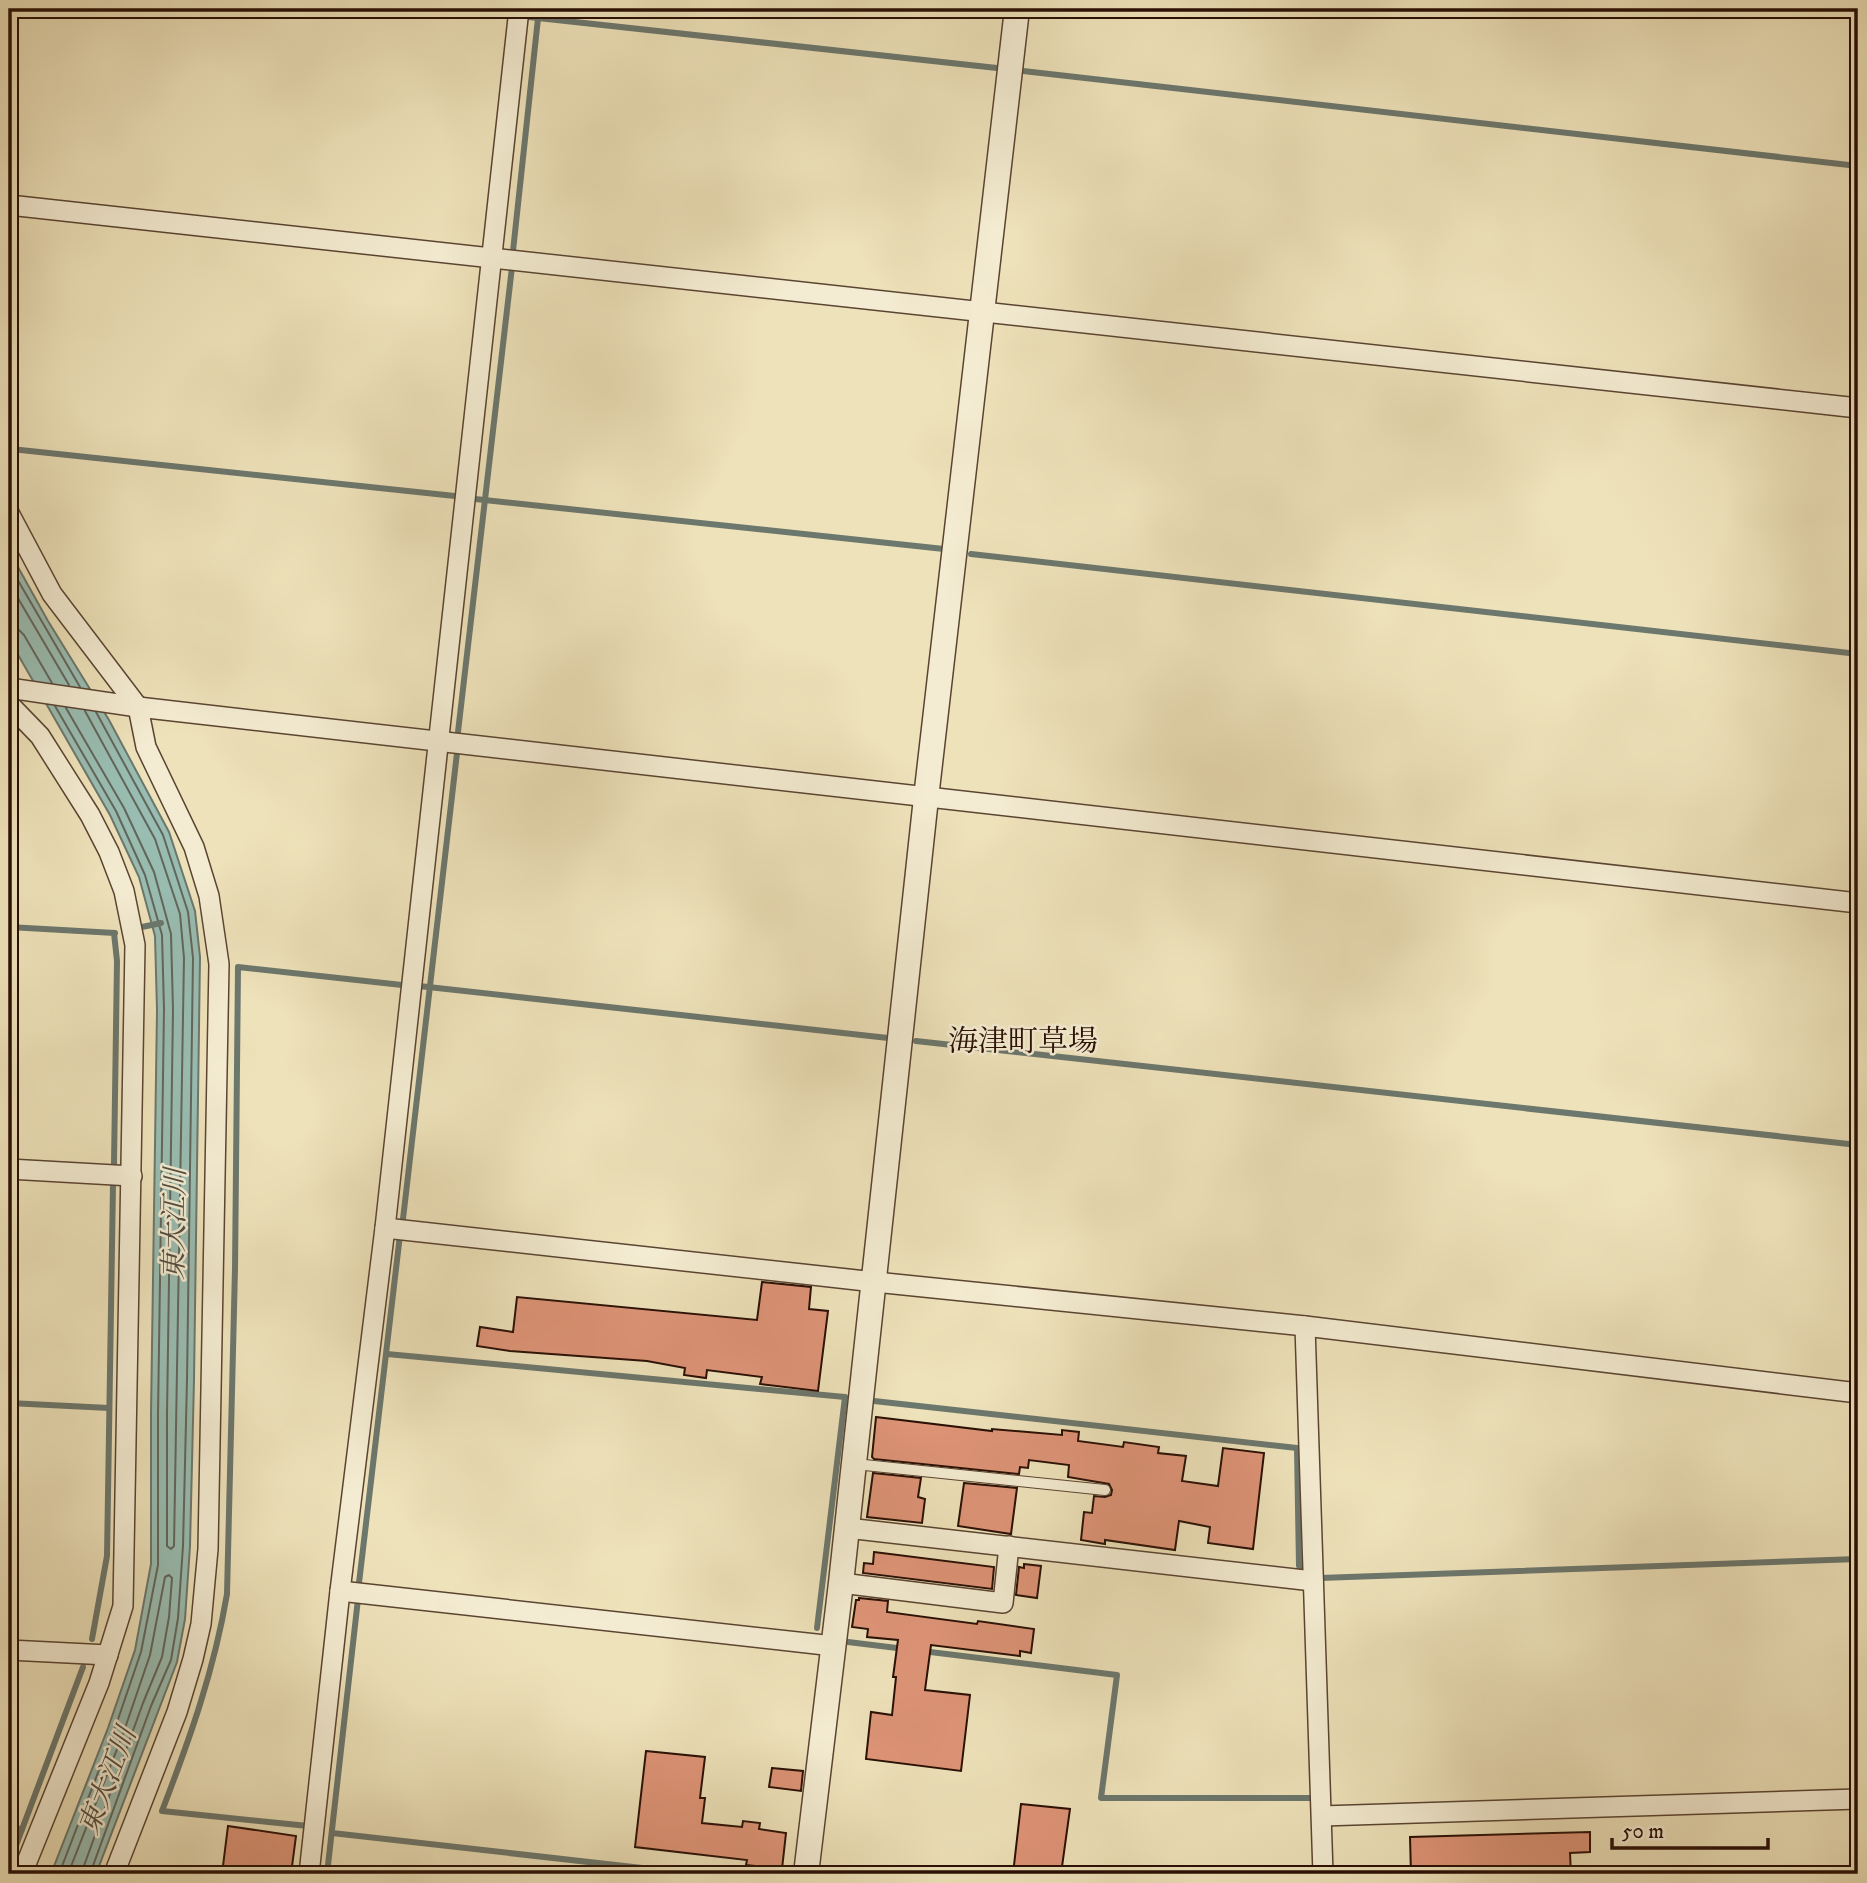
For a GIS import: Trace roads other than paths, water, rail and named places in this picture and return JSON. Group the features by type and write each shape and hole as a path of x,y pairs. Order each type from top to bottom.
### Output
{"street":[{"path":"309,1874 340,1591 385,1228 519,9"},
{"path":"806,1874 834,1646 926,798 1017,9"},
{"path":"9,205 1858,408"},
{"path":"9,513 52,594 129,706 194,848 209,896 219,964 208,1549 201,1624 177,1713 114,1874"},
{"path":"12,694 1858,903"},
{"path":"12,694 90,815 109,852 124,891 135,945 123,1606 99,1684 22,1874"},
{"path":"9,1170 132,1176"},
{"path":"385,1228 1305,1326 1858,1393"},
{"path":"1305,1326 1323,1874"},
{"path":"847,1528 1313,1581"},
{"path":"841,1583 1003,1602 1009,1546"},
{"path":"340,1591 834,1646"},
{"path":"9,1650 108,1655"},
{"path":"1321,1816 1858,1799"}],"lane":[{"path":"854,1464 1105,1490"}],"water":[{"name":"東大江川","path":"9,551 109,720 169,832 195,911 200,957 194,1380 190,1546 185,1619 177,1662 96,1874 51,1874 108,1728 135,1650 151,1564 157,1010 155,936 139,877 110,815 9,639"}],"waterway":[{"path":"459,9 511,14"},
{"path":"513,251 539,9"},
{"path":"529,17 997,68"},
{"path":"1023,71 1858,166"},
{"path":"458,732 512,267"},
{"path":"11,449 455,496"},
{"path":"475,499 944,549"},
{"path":"971,554 1858,654"},
{"path":"403,1219 457,753"},
{"path":"142,927 161,923"},
{"path":"9,927 115,933"},
{"path":"114,933 117,961 114,1164"},
{"path":"308,1826 162,1811 200,1704 227,1594 235,1269 238,967 402,985"},
{"path":"419,986 888,1038"},
{"path":"916,1041 1858,1145"},
{"path":"92,1639 107,1556 113,1185"},
{"path":"359,1583 400,1235"},
{"path":"387,1354 845,1397 817,1628"},
{"path":"874,1401 1297,1448 1299,1566 1305,1569"},
{"path":"9,1403 109,1408"},
{"path":"1320,1578 1858,1559"},
{"path":"327,1874 358,1599"},
{"path":"848,1642 905,1649"},
{"path":"922,1651 1117,1675 1101,1798 1310,1798"},
{"path":"9,1864 83,1667"},
{"path":"9,1828 22,1829"},
{"path":"332,1833 695,1874"}],"district":[{"name":"海津町草場","path":"1023,1042"}]}
